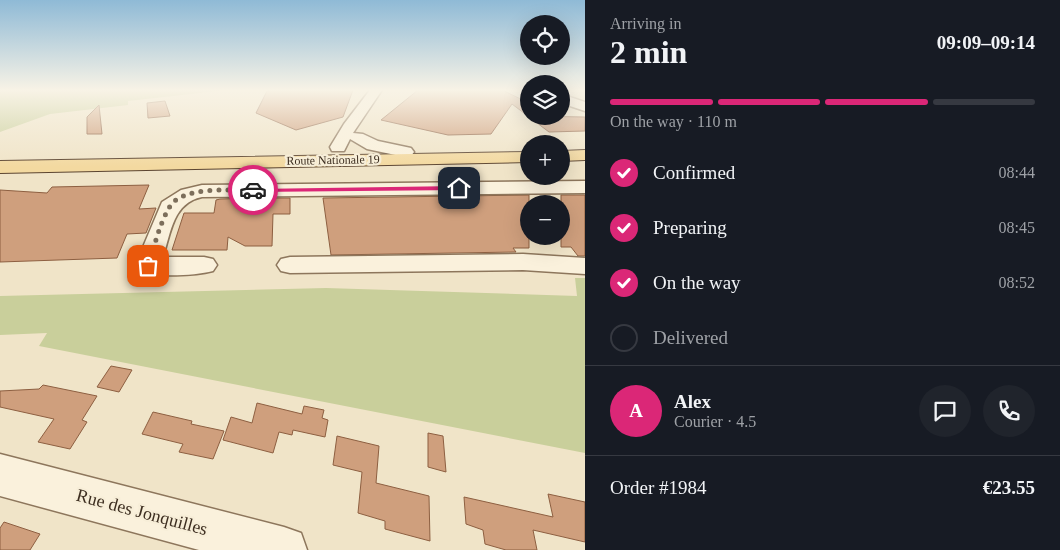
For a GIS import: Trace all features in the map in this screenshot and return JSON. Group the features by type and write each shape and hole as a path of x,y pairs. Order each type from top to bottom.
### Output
{"main road":[{"name":"Route Nationale 19","path":"0,160 343,151 520,150"},
{"path":"570,150 585,150"},
{"name":"Route Nationale 19","path":"0,167 343,151 520,156"},
{"path":"570,156 585,155"}],"street":[{"path":"354,189 343,151 348,127 357,116"},
{"path":"343,151 358,116"},
{"path":"204,265 148,266 169,206 178,198 202,191 585,186"},
{"path":"290,265 523,262 585,266"},
{"name":"Rue des Jonquilles","path":"0,475 284,550"}],"green space":[{"path":"0,116 45,116 0,132"},
{"path":"575,278 585,278 585,453 39,346 47,333 0,335 0,296 326,288 577,296"}],"building":[{"path":"100,116 102,134 87,134 87,117"},
{"path":"148,116 170,116 148,118"},
{"path":"262,116 343,116 343,117 296,130"},
{"path":"386,116 504,116 491,134 448,135 381,120"},
{"path":"570,117 585,117 585,131 549,132 540,125 570,125"},
{"path":"149,185 139,209 156,208 146,233 127,234 117,258 0,262 0,190 47,193 52,187"},
{"path":"520,195 520,245 529,245 529,248 513,248 516,252 331,255 323,198"},
{"path":"570,195 585,195 585,256 578,256 571,247 561,247 561,245 570,245"},
{"path":"256,198 262,201 270,198 290,198 290,214 273,214 272,246 245,246 228,237 227,250 172,250 184,213 214,213 216,200 220,199"},
{"path":"111,366 132,370 119,392 97,387"},
{"path":"43,385 97,396 82,420 87,422 70,449 38,442 54,419 0,407 0,391 39,389"},
{"path":"257,403 302,414 304,406 324,410 322,418 328,420 325,437 293,430 292,435 279,432 273,453 223,440 231,417 252,423"},
{"path":"153,412 192,421 191,424 224,431 213,459 179,452 183,444 142,434"},
{"path":"428,433 443,436 446,472 428,467"},
{"path":"337,436 379,446 376,483 429,496 430,541 385,529 385,521 358,513 362,472 333,465"},
{"path":"548,494 585,502 585,542 533,530 537,550 506,550 485,544 483,530 466,524 464,497 553,517"},
{"path":"4,522 40,534 30,550 0,550 0,528"}],"way so far":[{"path":"148,266 169,206 178,198 202,191 253,190"}],"route":[{"path":"253,190 459,188"}]}
